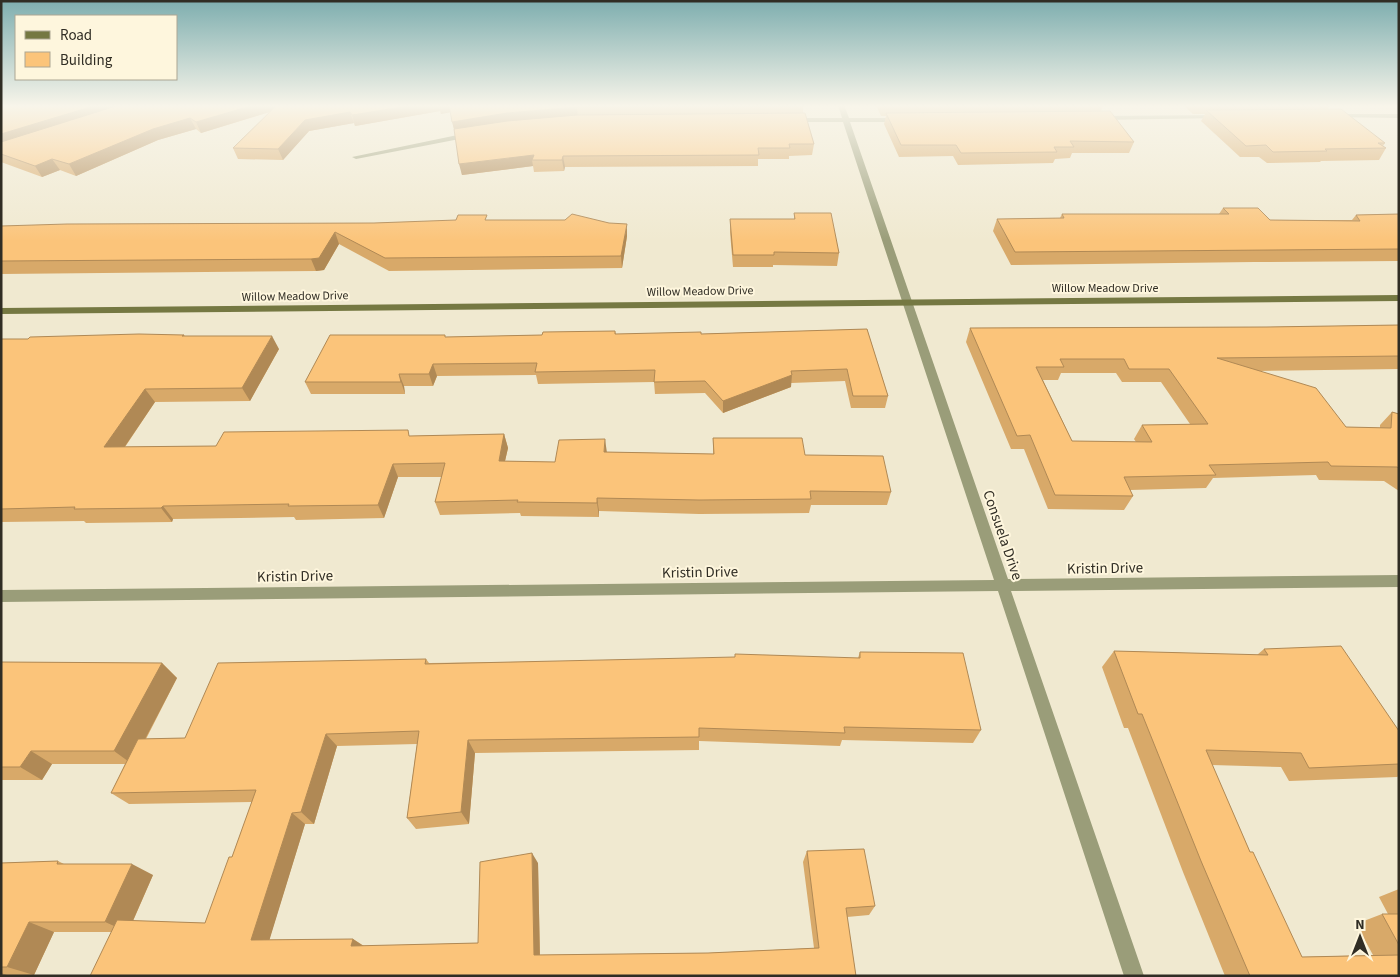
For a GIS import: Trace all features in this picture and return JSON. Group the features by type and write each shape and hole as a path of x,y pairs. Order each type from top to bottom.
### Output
{"street":[{"path":"356,157 388,151"},
{"name":"Consuela Drive","path":"856,151 1134,976"},
{"name":"Willow Meadow Drive","path":"1,311 1399,298"},
{"name":"Kristin Drive","path":"1,596 1399,581"}],"building":[{"path":"1,151 101,151 69,164 52,159 35,166 1,154"},
{"path":"457,151 758,151 759,155 563,156 562,160 532,160 534,155 459,164"},
{"path":"959,151 1057,152 961,153"},
{"path":"1272,151 1327,151 1273,152"},
{"path":"1223,208 1258,208 1270,220 1360,221 1356,215 1399,214 1399,249 1015,252 997,219 1064,218 1062,214 1229,214"},
{"path":"794,213 831,213 839,253 774,252 774,255 733,255 730,219 795,219"},
{"path":"572,214 609,223 627,224 621,256 385,258 335,232 319,258 311,259 1,261 1,226 374,223 456,220 458,215 487,215 485,220 565,220"},
{"path":"1399,325 1399,356 1217,358 1316,388 1346,427 1391,428 1392,412 1399,414 1399,468 1331,466 1328,462 1209,465 1216,475 1124,477 1133,496 1055,495 1030,435 1017,436 970,328","holes":["1060,359 1124,359 1129,369 1169,369 1208,424 1142,425 1152,442 1072,441 1036,367 1064,367"]},
{"path":"867,329 888,396 853,396 847,369 791,371 792,375 723,401 705,381 654,382 655,370 535,372 537,363 433,364 429,374 399,374 401,382 305,382 330,335 445,335 445,337 542,335 543,332 615,331 615,334 701,332 701,334"},
{"path":"139,334 272,336 242,388 145,389 104,447 216,446 224,432 408,430 409,436 504,434 499,461 555,462 559,440 605,439 604,452 714,454 713,438 802,438 805,455 883,456 891,492 810,491 811,499 699,500 597,498 597,503 517,502 518,500 435,502 445,463 393,464 378,505 288,506 289,504 163,506 161,508 74,509 75,507 1,509 1,339"},
{"path":"1341,646 1399,731 1399,764 1309,768 1301,753 1206,750 1250,852 1253,852 1302,957 1399,955 1399,976 1250,976 1142,714 1138,714 1114,651 1268,655 1264,649"},
{"path":"860,652 963,653 981,730 844,727 845,733 699,728 699,737 468,740 461,812 407,818 419,731 326,734 301,812 292,813 251,940 353,939 351,946 478,943 480,862 532,853 534,955 708,953 819,948 807,851 864,849 875,906 846,908 856,976 90,976 117,920 205,923 229,857 232,857 256,790 111,793 138,739 185,738 218,663 426,659 425,664 735,657 735,654 860,658"},
{"path":"1,662 162,663 114,751 31,751 20,767 1,767"},
{"path":"58,861 57,864 132,864 105,922 29,922 7,967 1,967 1,863"},
{"path":"1382,914 1399,914 1399,945"}]}
